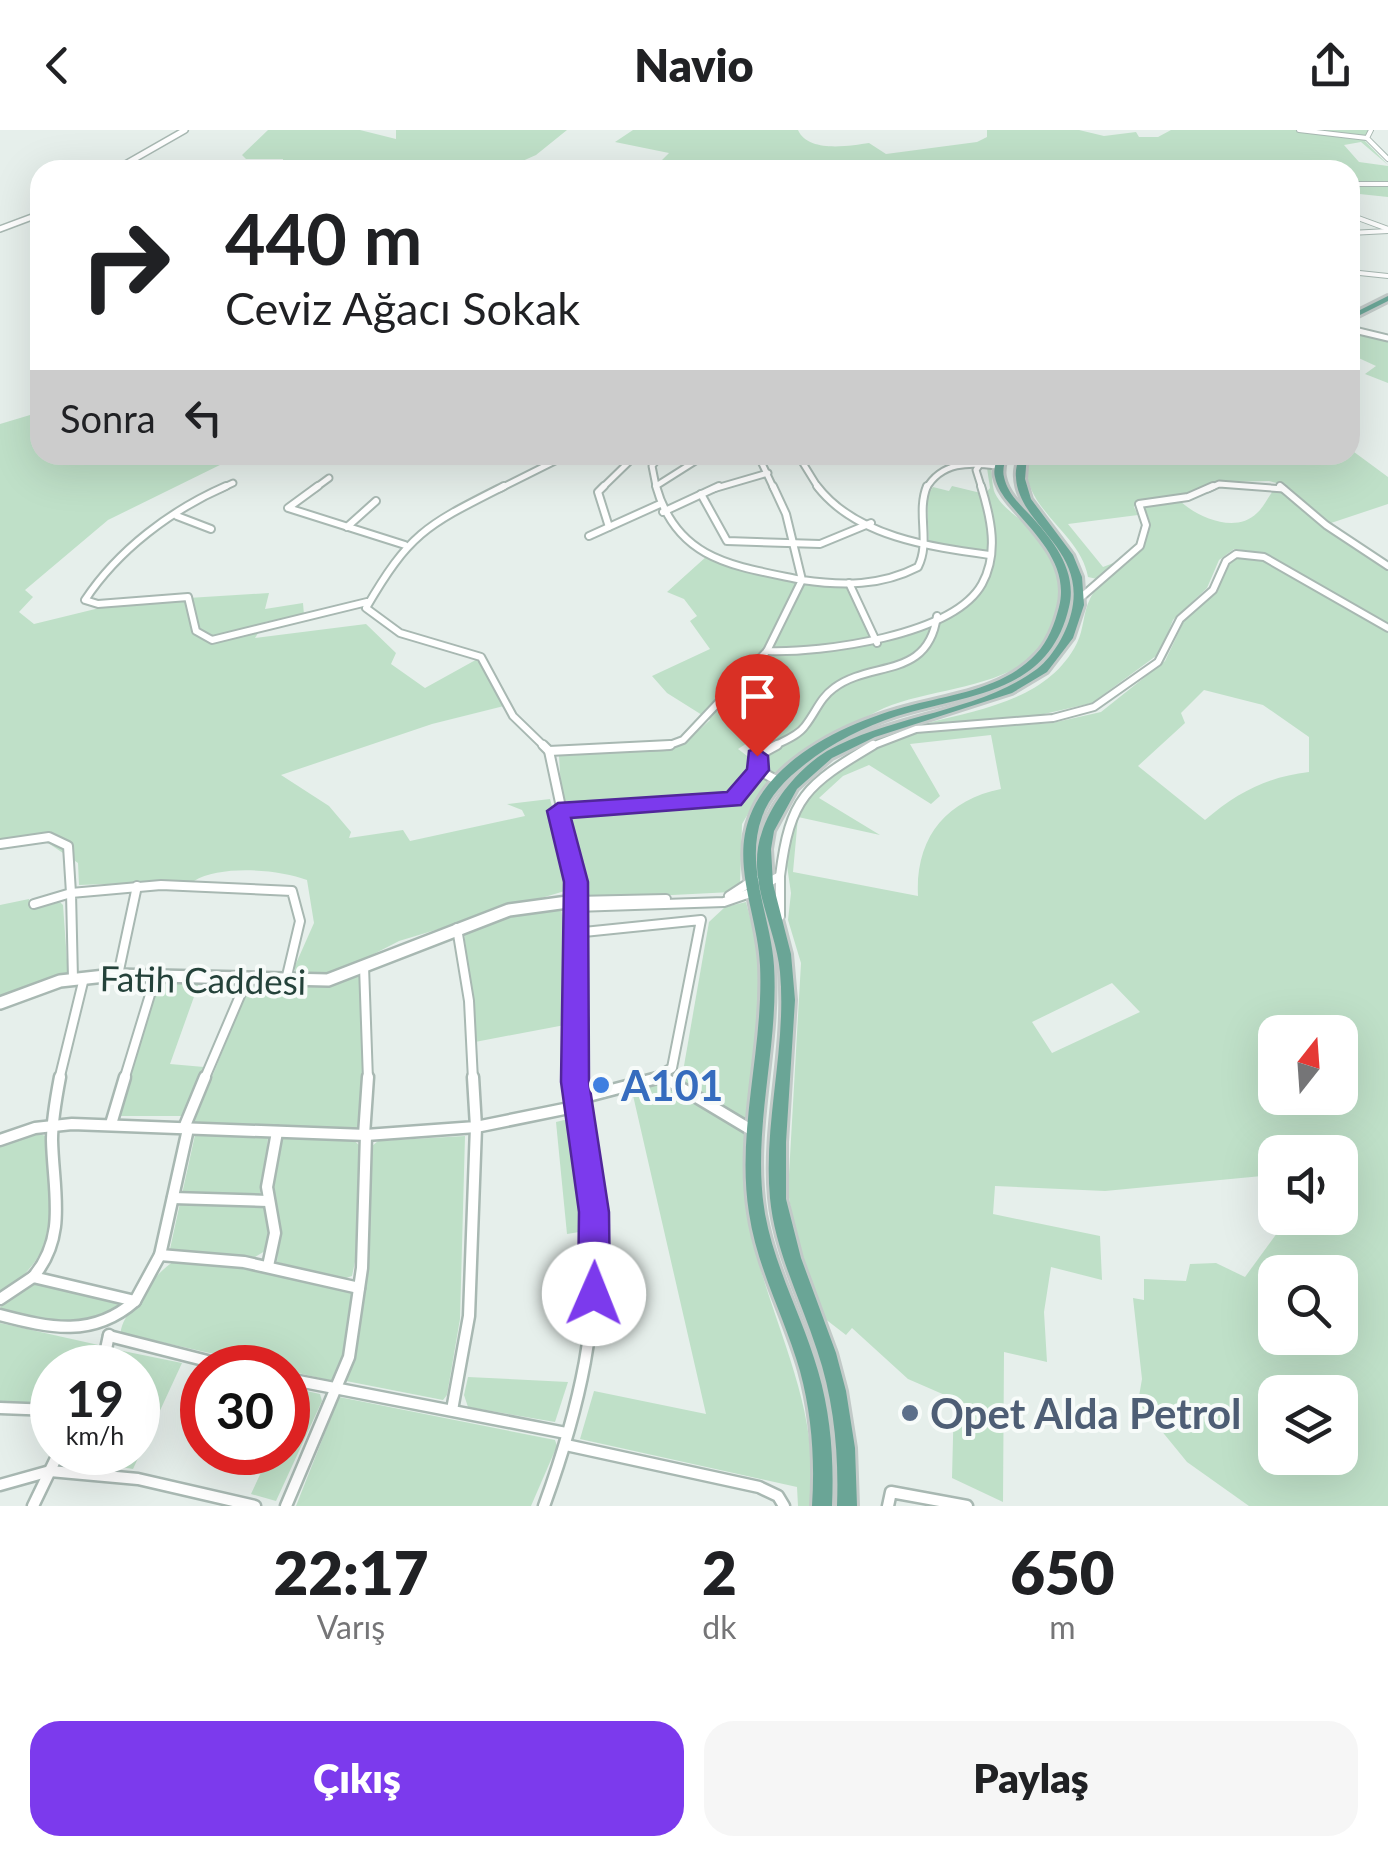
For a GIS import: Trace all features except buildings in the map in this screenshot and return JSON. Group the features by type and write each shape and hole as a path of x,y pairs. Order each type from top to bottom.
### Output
{"main road":[{"path":"1360,306 1388,296"},
{"path":"1360,312 1388,296"},
{"path":"846,1506 848,1462 840,1406 829,1358 785,1234 778,1198 787,980 780,930 763,882 751,826 778,781 816,752 863,726 1015,675 1051,643 1066,595 1064,567 1046,537 1005,495 998,465"},
{"path":"822,1506 823,1460 814,1394 758,1216 756,1133 768,976 765,844 773,819 808,773 882,728 994,696 1041,672 1067,642 1079,580 1065,545 1024,497 1021,465"}],"street":[{"path":"133,160 185,130"},
{"path":"1299,130 1367,138 1388,159"},
{"path":"1367,138 1371,130"},
{"path":"1360,184 1388,184"},
{"path":"0,229 30,218"},
{"path":"1360,220 1388,230"},
{"path":"1360,232 1388,230"},
{"path":"1360,273 1388,276"},
{"path":"1360,331 1388,338"},
{"path":"544,1506 566,1439 594,1326 594,1212 578,1102 575,873 558,811 549,751 513,716 482,657 375,620 368,614 367,602 405,545 440,517 547,465"},
{"path":"609,527 598,492 626,465"},
{"path":"653,465 661,508 674,533 708,557 802,580 849,584 903,576 918,567 926,546 926,490 943,469 968,465"},
{"path":"656,486 689,465"},
{"path":"549,751 676,744 767,651 802,580 786,514 764,465"},
{"path":"805,465 833,504 871,523 926,546 990,555"},
{"path":"767,651 840,650 877,643 937,616 977,591 990,555 991,512 976,470 979,465"},
{"path":"589,536 768,473"},
{"path":"329,478 288,508 405,545"},
{"path":"233,483 177,516 123,555 86,597 87,603 188,597 196,631 212,640 367,602"},
{"path":"1078,600 1126,562 1142,540 1146,523 1139,504 1188,497 1222,484 1268,484 1288,489 1326,525 1388,566"},
{"path":"701,494 728,541 792,548 840,540 871,523"},
{"path":"347,527 376,501"},
{"path":"177,516 211,528"},
{"path":"574,933 701,920 724,902 763,882 778,862 787,823 804,796 833,769 880,740 926,727 1071,714 1110,696 1158,662 1180,619 1213,590 1226,561 1236,554 1264,557 1388,628"},
{"path":"1079,580 1102,581"},
{"path":"849,584 877,643"},
{"path":"558,811 734,800 758,770 757,756 802,730 822,696 842,682 909,664 935,630 937,616"},
{"path":"758,770 778,781"},
{"path":"0,844 32,838 62,840 72,853 78,978 52,1125 56,1226 48,1260 34,1277 0,1299"},
{"path":"575,904 724,898 763,882 778,862"},
{"path":"118,974 138,886"},
{"path":"34,904 71,892 138,886 292,891 298,896 300,916 286,980"},
{"path":"575,904 724,902"},
{"name":"Fatih Caddesi","path":"0,1002 78,978 118,974 328,980 457,928 525,906 575,904"},
{"path":"0,1140 52,1125 365,1135 476,1128 662,1077 678,1054 701,920"},
{"path":"452,1410 469,1316 476,1128 469,1001 457,928"},
{"path":"286,1506 349,1357 359,1288 370,1056 364,966"},
{"path":"111,1124 156,975"},
{"path":"0,1314 71,1330 111,1321 135,1301 160,1255 186,1129 248,976"},
{"path":"662,1077 756,1133"},
{"path":"268,1266 275,1233 268,1201 277,1132"},
{"path":"173,1198 268,1201"},
{"path":"160,1255 268,1266 359,1288"},
{"path":"34,1277 135,1301"},
{"path":"107,1345 111,1321"},
{"path":"109,1336 180,1354"},
{"path":"310,1383 452,1410 759,1487 778,1496 784,1506"},
{"path":"0,1408 30,1409"},
{"path":"0,1486 34,1475"},
{"path":"33,1506 48,1475"},
{"path":"99,1475 138,1479 254,1506"},
{"path":"888,1506 891,1492 967,1506"}],"green space":[{"path":"268,130 360,130 396,139 396,130 567,130 525,160 283,160 246,159 242,155"},
{"path":"633,130 798,130 810,142 820,145 869,143 886,154 977,142 987,137 987,130 1079,130 1104,136 1136,132 1139,137 1158,137 1171,130 1368,130 1365,141 1388,165 1361,142 1344,145 1357,160 662,160 669,153 615,142"},
{"path":"1360,162 1388,166 1388,197 1360,194"},
{"path":"1360,332 1388,339 1388,383 1365,374 1376,366 1360,359"},
{"path":"30,415 30,465 220,465 108,520 25,590 33,597 19,612 34,624 124,602 269,593 265,609 303,603 304,615 265,622 255,638 366,624 396,653 391,664 425,688 481,657 508,705 432,724 281,775 329,806 351,832 349,838 403,830 410,841 525,816 522,810 507,804 550,799 571,875 568,890 399,941 341,971 297,975 294,968 314,923 307,880 249,870 194,881 79,885 78,863 45,841 0,850 0,424"},
{"path":"1360,456 1388,477 1388,504 1328,524 1287,486 1269,481 1220,482 1194,493 1139,500 1134,507 1138,515 1068,524 1103,567 1124,559 1097,579 1088,577 1074,546 1041,506 1027,476 1026,465 1360,465"},
{"path":"982,467 991,468 994,491 1000,501 1043,541 1060,569 1062,587 1056,623 1042,648 1020,666 993,678 876,712 773,774 760,764 765,752 749,742 738,749 751,759 753,770 732,794 562,805 559,756 670,750 685,743 710,720 667,693 652,676 710,649 690,621 697,616 684,599 667,592 707,556 802,580 849,583 877,642 883,641 961,604 981,585 990,555 929,546 927,496 933,487 949,491 952,486 985,494 990,488 987,468"},
{"path":"1276,487 1388,568 1388,626 1265,553 1234,549 1219,560 1207,588 1173,620 1160,653 1092,703 1031,717 927,723 1012,699 1032,689 1065,662 1079,638 1090,599 1131,560 1146,538 1150,522 1140,506 1179,500 1205,517 1238,522 1257,513"},
{"path":"1238,555 1261,558 1388,632 1388,1506 1249,1506 1187,1462 1138,1402 1142,1379 1133,1298 1144,1300 1144,1279 1186,1281 1190,1264 1216,1263 1245,1277 1258,1259 1258,1355 1358,1355 1358,1255 1261,1255 1276,1235 1358,1235 1358,1135 1258,1135 1258,1176 1105,1191 995,1186 993,1214 1100,1236 1102,1280 1051,1267 1044,1312 1047,1362 1004,1352 1003,1502 952,1478 954,1399 908,1379 852,1328 846,1335 824,1318 797,1245 788,1192 801,963 788,920 791,893 785,852 799,809 823,781 886,742 914,732 1052,723 1101,712 1165,661 1185,619 1218,588 1228,562","holes":["1204,690 1263,705 1309,737 1309,772 1254,787 1205,820 1138,766 1185,723 1181,713","991,735 1001,789 964,802 938,825 922,856 918,896 793,872 798,817 880,835 819,798 843,776 869,765 931,804 940,796 910,744","1112,983 1140,1012 1052,1053 1032,1022"]},
{"path":"759,777 768,780 742,824 740,884 732,892 593,899 583,894 569,818 574,814 730,804"},
{"path":"29,899 32,909 60,902 63,905 68,975 0,997 0,905"},
{"path":"746,902 761,959 749,1122 681,1083 709,922 725,907"},
{"path":"561,908 571,976 570,1024 475,1042 464,931 528,909"},
{"path":"361,975 364,1084 359,1130 193,1124 250,983"},
{"path":"200,980 170,1064 204,1067 183,1116 120,1116 156,986 160,981"},
{"path":"664,1083 737,1125 748,1137 753,1235 805,1413 812,1474 810,1506 798,1506 797,1487 580,1439 594,1391 706,1414 632,1091"},
{"path":"572,1118 585,1231 567,1234 556,1122"},
{"path":"39,1133 47,1137 49,1225 35,1261 0,1293 0,1145"},
{"path":"195,1135 268,1137 264,1185 258,1197 182,1194"},
{"path":"465,1136 460,1319 447,1395 443,1400 346,1381 362,1315 371,1147 378,1141"},
{"path":"285,1137 353,1140 359,1145 359,1243 352,1276 343,1279 277,1262 280,1224 272,1194 279,1141"},
{"path":"180,1203 263,1204 269,1227 265,1251 255,1257 170,1249"},
{"path":"175,1261 275,1271 350,1292 355,1297 342,1364 333,1381 310,1376 310,1345 180,1346 121,1333 141,1294"},
{"path":"35,1282 123,1304 97,1320 81,1322 46,1320 0,1308 12,1294"},
{"path":"0,1323 99,1345 30,1345 30,1402 0,1403"},
{"path":"160,1359 180,1363 160,1411"},
{"path":"468,1377 568,1382 555,1422 468,1407 464,1395"},
{"path":"310,1392 320,1394 322,1401 310,1427"},
{"path":"339,1397 555,1440 557,1446 531,1506 296,1506"},
{"path":"260,1475 288,1475 276,1501 251,1494"}],"place":[{"name":"A101","path":"601,1085"},
{"name":"Opet Alda Petrol","path":"910,1413"}],"route":[{"path":"594,1294 594,1212 575,1082 576,882 558,811 734,800 758,770 754,762 757,756"}]}
